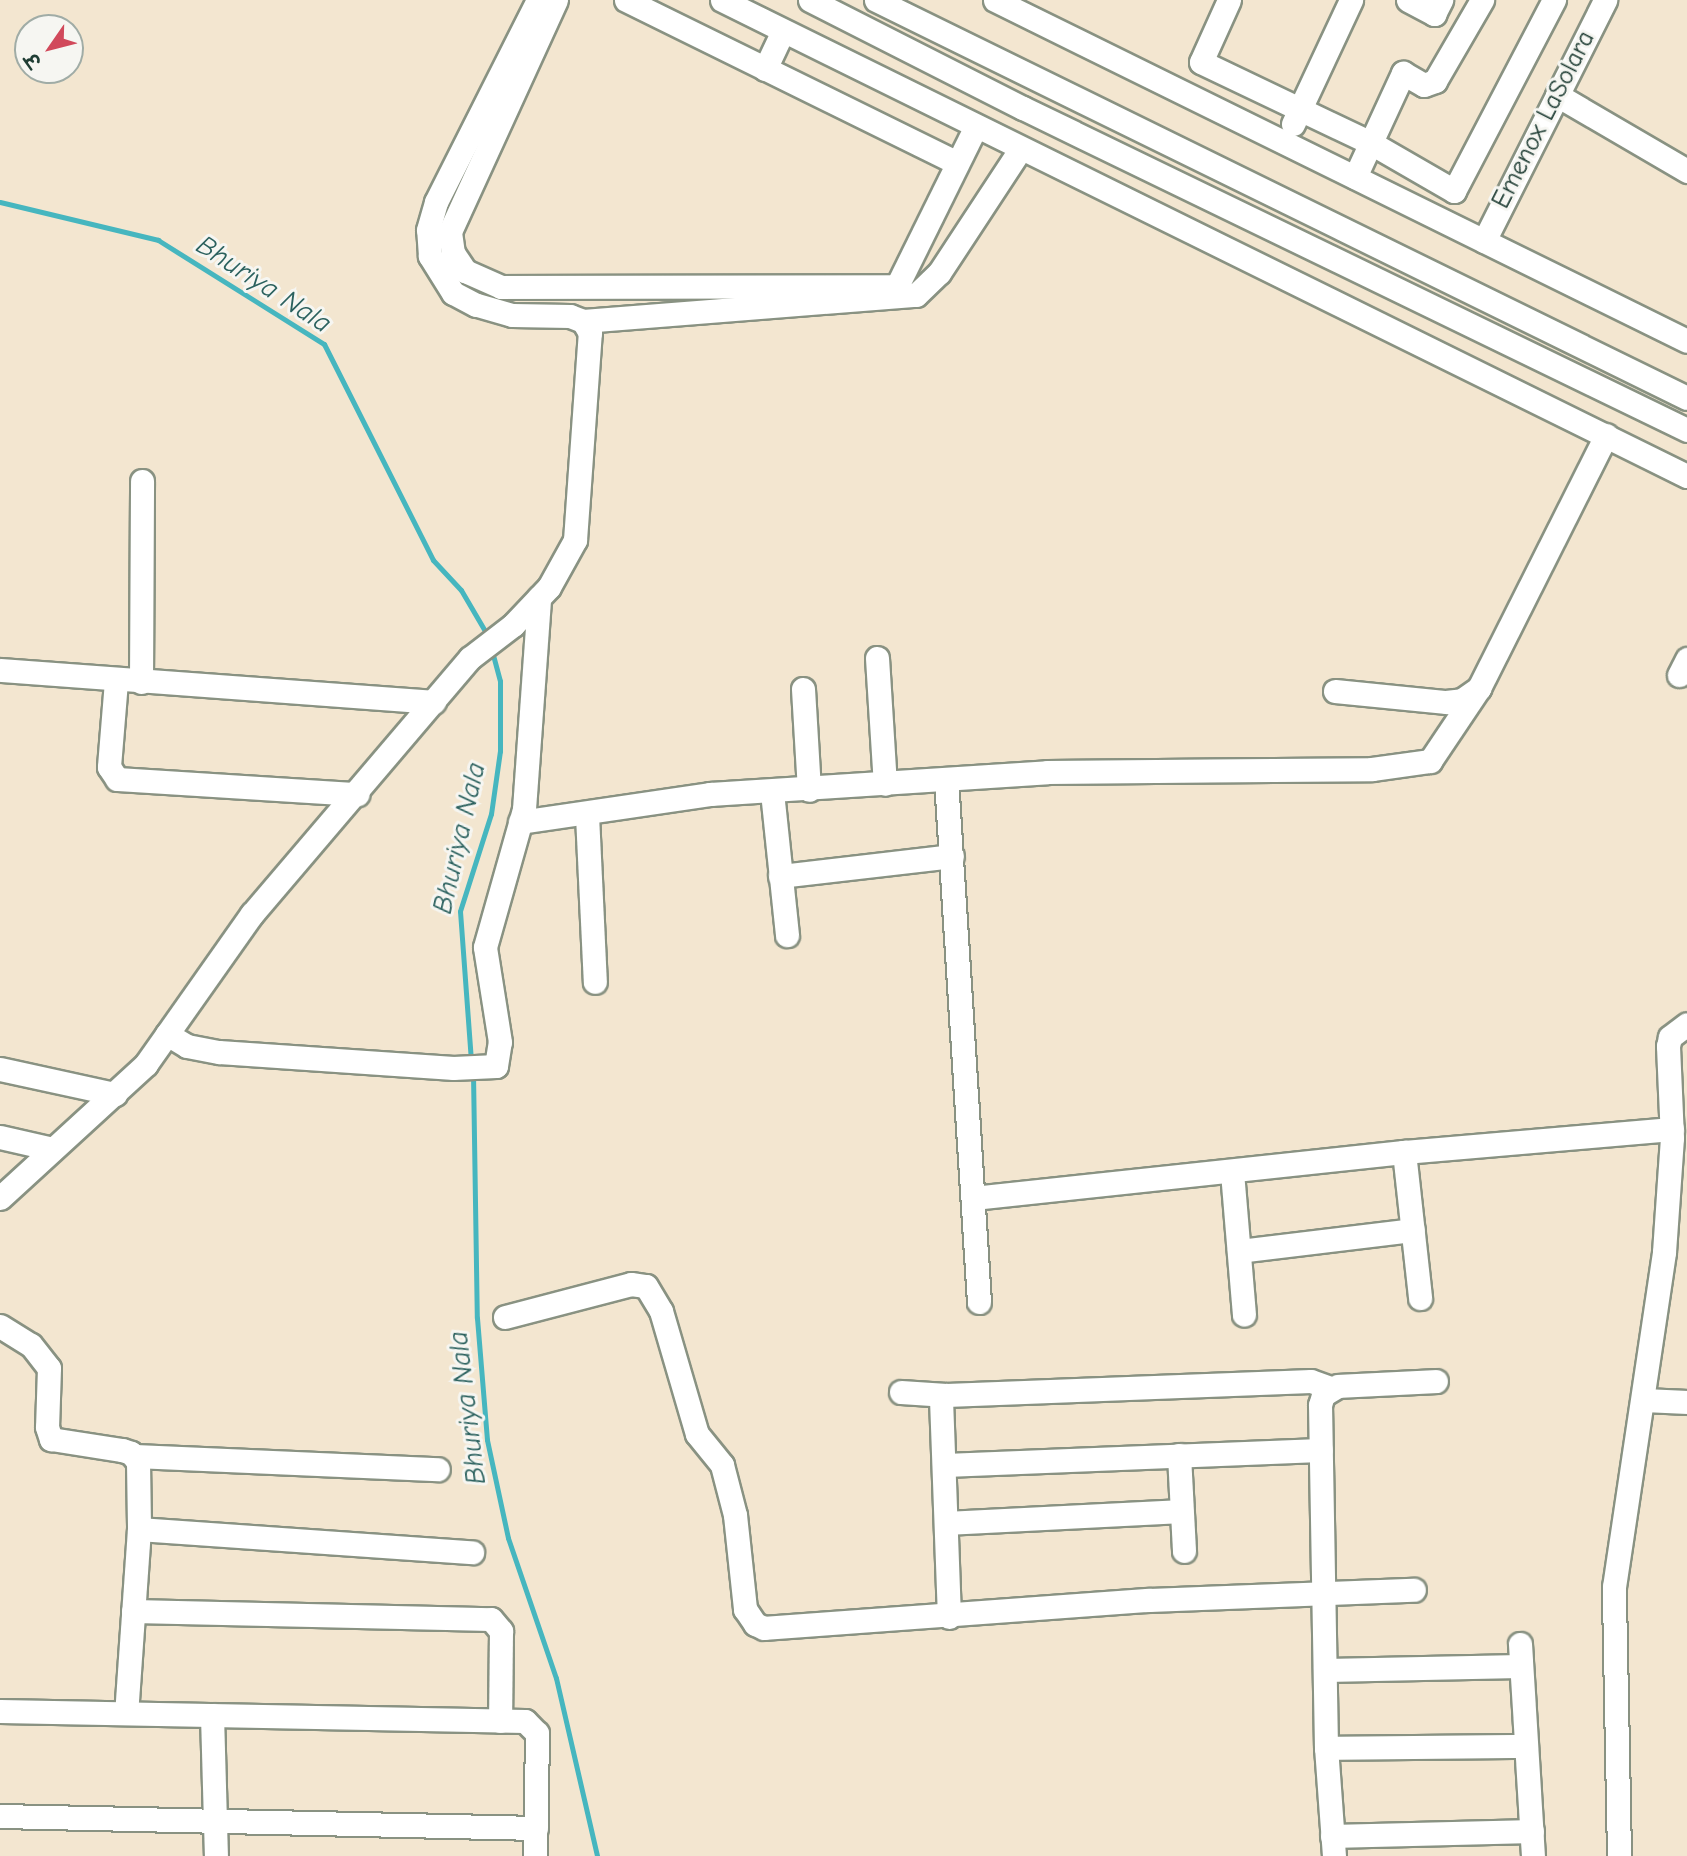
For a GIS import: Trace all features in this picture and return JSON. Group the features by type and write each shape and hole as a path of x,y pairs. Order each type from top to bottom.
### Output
{"street":[{"path":"538,0 436,202 428,230 430,256 453,293 476,305 512,315 570,316 583,321 916,295 939,273 1019,151"},
{"path":"556,0 450,232 453,253 465,271 501,287 897,286 975,128"},
{"path":"626,0 957,163"},
{"path":"722,0 1019,151 1687,476"},
{"path":"810,0 1023,108 1687,430"},
{"path":"876,0 1687,398"},
{"path":"995,0 1687,341"},
{"path":"1229,0 1201,62 1299,113 1371,143 1454,191 1554,0"},
{"path":"1283,142 1351,0"},
{"path":"1355,177 1403,73 1424,85 1435,81 1478,8 1443,0 1434,14 1408,0"},
{"name":"Emenox LaSolara","path":"1484,241 1605,0"},
{"path":"765,69 783,31"},
{"path":"1557,95 1687,171"},
{"path":"0,1198 115,1094 167,1034 252,914 482,648 513,625 539,598 564,564 579,513 590,333 583,321"},
{"path":"520,822 587,815 673,799 1047,772 1372,769 1430,761 1479,688 1606,435"},
{"path":"141,682 142,481"},
{"path":"167,1034 198,1049 453,1068 493,1067 500,1058 500,1042 485,947 520,822 527,787 539,598"},
{"path":"877,658 885,784"},
{"path":"0,670 116,681 434,702"},
{"path":"116,681 109,767 117,779 358,794"},
{"path":"1335,691 1446,702 1462,700 1479,688"},
{"path":"803,689 808,790"},
{"path":"946,779 979,1302"},
{"path":"772,792 787,935"},
{"path":"587,815 595,982"},
{"path":"780,876 952,856"},
{"path":"1619,1856 1614,1587 1664,1252 1672,1129 1668,1046 1670,1037 1687,1024"},
{"path":"0,1069 115,1094"},
{"path":"973,1198 1404,1152 1672,1129"},
{"path":"0,1137 53,1149"},
{"path":"1404,1152 1420,1298"},
{"path":"1232,1172 1244,1314"},
{"path":"1239,1251 1413,1230"},
{"path":"505,1317 631,1284 650,1292 661,1311 697,1434 722,1465 735,1515 745,1609 755,1624 778,1629 1148,1600 1414,1590"},
{"path":"0,1326 31,1345 49,1368 47,1427 51,1439 135,1456 438,1469"},
{"path":"901,1392 946,1395 1311,1381 1330,1388 1436,1381"},
{"path":"1330,1388 1320,1405 1326,1748 1333,1846 1532,1831"},
{"path":"946,1395 941,1401 949,1617"},
{"path":"1644,1400 1687,1402"},
{"path":"944,1465 1321,1450"},
{"path":"1179,1455 1184,1551"},
{"path":"126,1713 139,1529 140,1475 135,1456"},
{"path":"947,1522 1181,1511"},
{"path":"139,1529 472,1552"},
{"path":"133,1611 491,1619 501,1631 500,1721"},
{"path":"1325,1670 1520,1655 1533,1856"},
{"path":"0,1711 530,1723 537,1733 535,1856"},
{"path":"212,1715 216,1856"},
{"path":"1326,1748 1526,1746"},
{"path":"0,1816 215,1824 536,1828"}],"waterway":[{"name":"Bhuriya Nala","path":"0,202 158,240 324,344 433,560 461,590 489,638"},
{"name":"Bhuriya Nala","path":"471,1061 460,911 491,814 500,751 500,681 492,651"},
{"name":"Bhuriya Nala","path":"473,1074 477,1318 487,1440 508,1538 556,1678 597,1856"}]}
